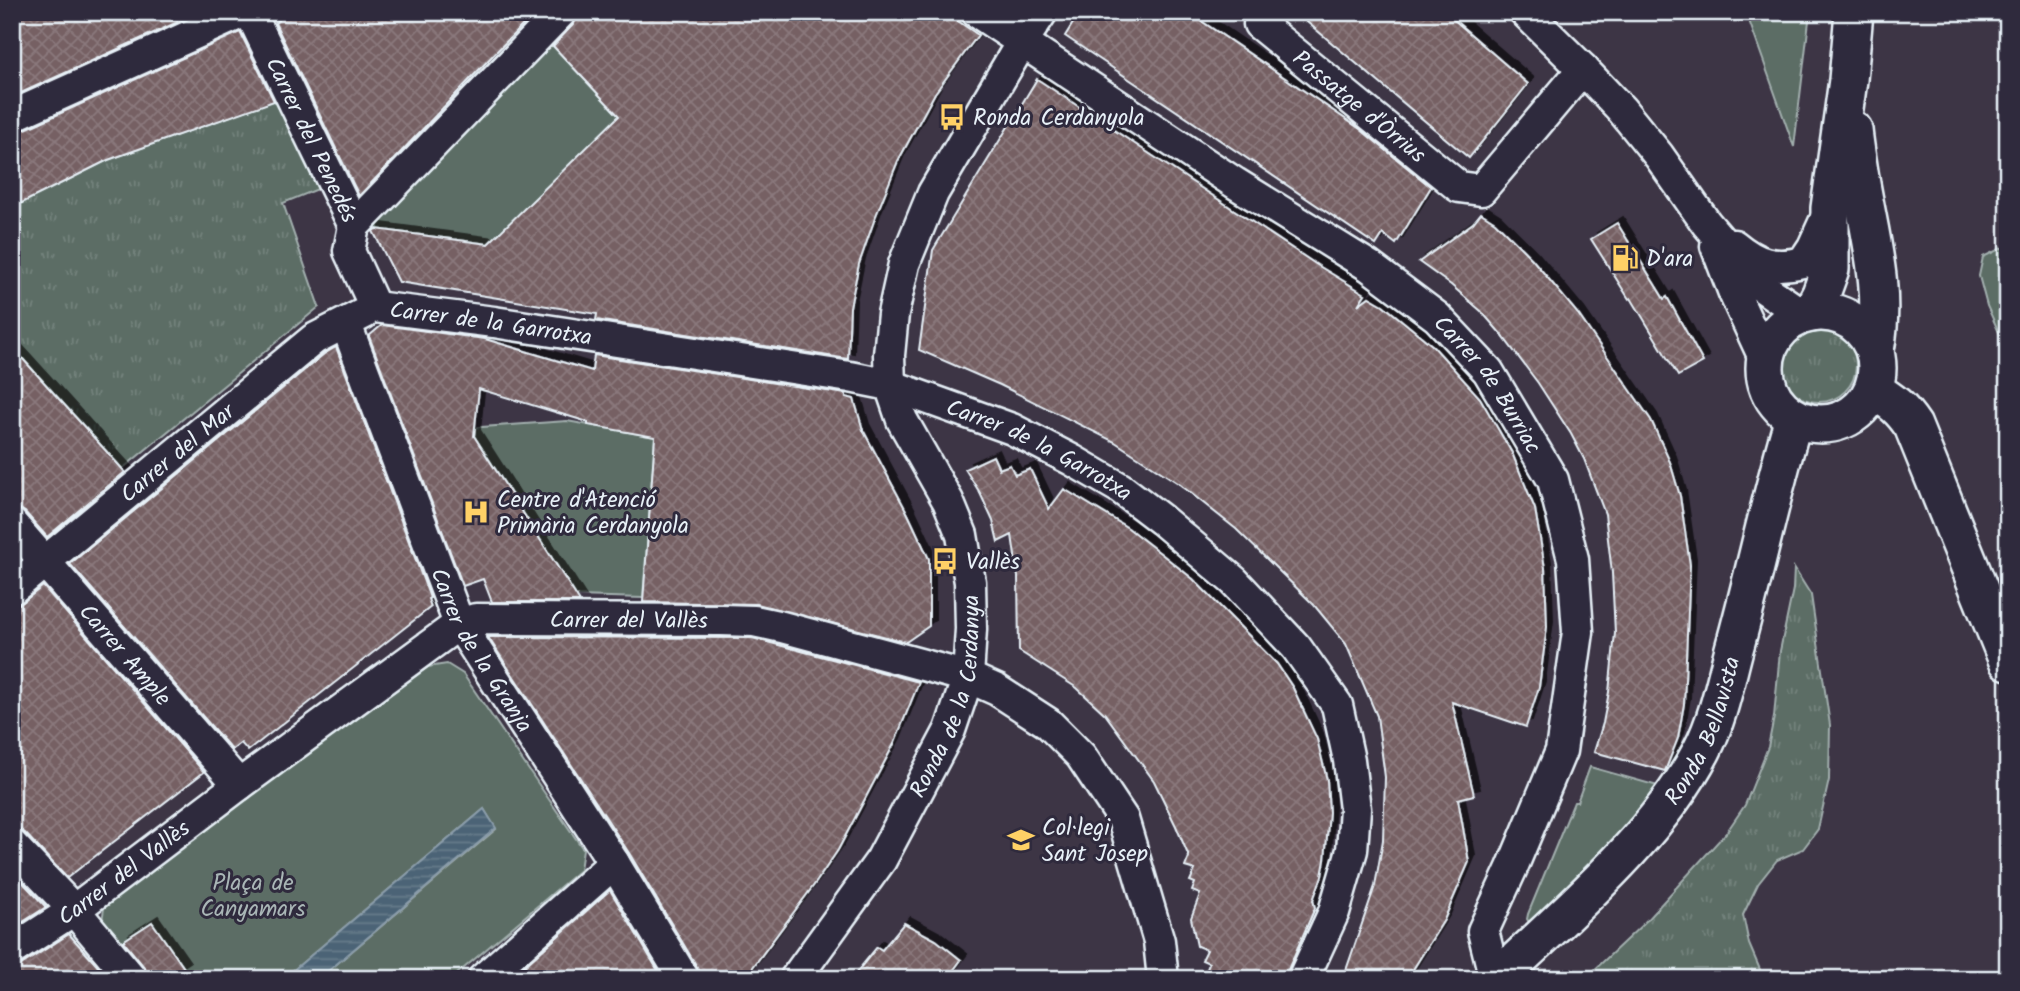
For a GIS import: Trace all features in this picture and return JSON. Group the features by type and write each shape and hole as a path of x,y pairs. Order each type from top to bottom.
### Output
{"street":[{"path":"12,117 243,12"},
{"name":"Carrer del Penedés","path":"250,12 354,226 349,251 375,307"},
{"path":"354,226 561,12"},
{"name":"Carrer de Burriac","path":"977,12 1235,183 1369,266 1437,317 1488,371 1553,480 1573,559 1578,632 1561,751 1483,931 1496,979"},
{"name":"Ronda de la Cerdanya","path":"795,979 881,860 950,730 968,677 970,582 962,535 948,501 902,420 890,385 888,355 893,314 904,264 933,193 1042,12"},
{"path":"1525,12 1621,109 1659,156 1706,223 1758,284 1807,314"},
{"path":"1807,314 1821,294 1829,269 1830,208 1848,80 1854,12"},
{"name":"Passatge d'Òrrius","path":"1259,24 1459,187 1482,190 1584,69"},
{"path":"1848,80 1859,171 1873,241 1880,298 1880,326 1875,350 1877,377 1867,402 1857,412 1833,424 1806,423 1794,418 1772,397 1765,373 1765,360 1769,345 1789,322 1807,314 1827,312 1843,316 1867,336 1875,350"},
{"path":"1706,223 1746,255 1762,263 1785,267 1803,262 1813,247 1830,208"},
{"path":"1706,223 1765,360"},
{"path":"346,324 375,307"},
{"name":"Carrer de la Garrotxa","path":"375,307 589,337 890,385 1012,429 1121,488 1234,581 1296,647 1337,705 1349,760 1355,809 1352,850 1334,912 1303,979"},
{"name":"Carrer del Mar","path":"12,589 314,339 346,324"},
{"name":"Carrer de la Granja","path":"346,324 459,624 614,863 684,979"},
{"path":"1873,390 1902,410 1913,426 2008,661"},
{"name":"Ronda Bellavista","path":"1496,979 1624,855 1671,800 1703,748 1715,717 1754,577 1781,460 1794,418"},
{"name":"Carrer Ample","path":"12,524 239,785"},
{"name":"Carrer del Vallès","path":"12,950 74,910 459,624 476,619 754,621 968,677 997,690 1048,723 1081,756 1123,819 1159,941 1163,979"},
{"path":"12,845 74,910 132,979"},
{"path":"483,979 614,863"}],"green space":[{"path":"1746,12 1810,12 1794,147"},
{"path":"551,44 620,117 488,244 372,229"},
{"path":"276,100 318,189 283,203 319,307 122,469 12,347 12,208 108,160"},
{"path":"2008,245 2008,352 1987,306 1979,276 1983,257"},
{"path":"1819,328 1833,331 1845,339 1853,351 1856,365 1853,379 1845,391 1833,399 1819,402 1805,399 1793,391 1785,379 1782,365 1785,351 1793,339 1805,331"},
{"path":"567,421 655,437 643,598 576,596 468,428"},
{"path":"1794,568 1811,595 1830,725 1829,780 1818,829 1803,849 1777,860 1758,884 1743,915 1749,944 1764,979 1593,979 1589,975 1644,923 1726,833 1745,805 1768,747"},
{"name":"Plaça de Canyamars","path":"447,664 463,674 583,849 580,870 451,979 319,979 496,829 484,809 283,979 150,979 102,921 105,902 428,667"},
{"path":"1590,767 1658,786 1604,852 1530,924 1528,914"}],"water":[{"path":"484,809 496,828 319,979 283,979"}],"building":[{"path":"12,12 200,12 12,97"},
{"path":"289,12 536,12 359,196 275,23"},
{"path":"578,12 945,12 978,35 935,93 898,161 875,218 859,264 850,307 848,359 596,320 597,314 399,282 373,231 376,229 488,244 619,116 553,46 574,24"},
{"path":"1080,12 1188,12 1360,129 1431,187 1396,244 1383,234 1376,245 1065,36"},
{"path":"1295,12 1445,12 1528,84 1469,158"},
{"path":"240,32 274,101 108,160 12,208 12,133"},
{"path":"1037,79 1365,294 1358,305 1369,297 1383,305 1433,346 1480,398 1512,453 1535,509 1545,568 1547,627 1539,687 1526,727 1452,702 1474,795 1458,799 1469,862 1444,920 1407,979 1343,979 1375,886 1383,840 1385,777 1377,716 1346,644 1314,605 1236,529 1178,483 1115,442 1000,385 919,350 933,250"},
{"path":"1481,213 1495,222 1532,259 1578,314 1651,420 1670,462 1680,496 1690,565 1684,704 1678,738 1665,771 1594,752 1609,692 1615,633 1605,514 1584,459 1538,383 1501,334 1481,311 1419,262 1473,223"},
{"path":"1617,223 1664,299 1667,297 1703,362 1678,376 1631,298 1629,299 1591,239"},
{"path":"382,325 485,339 592,371 594,355 846,394 846,397 854,399 863,430 929,559 929,626 906,642 757,604 643,602 655,437 588,425 588,422 479,389 474,436 580,602 492,602 483,579 463,586 369,336"},
{"path":"12,347 125,472 47,537 25,512 12,507"},
{"path":"336,347 430,598 431,607 248,751 241,743 232,750 70,564 324,354"},
{"path":"993,456 999,469 1010,465 1015,475 1030,469 1049,509 1064,489 1128,528 1193,579 1277,664 1293,688 1317,739 1327,780 1329,812 1325,860 1313,900 1315,908 1286,979 1204,979 1209,963 1202,960 1207,950 1197,946 1191,918 1200,894 1192,891 1195,883 1190,881 1195,870 1185,867 1189,857 1154,781 1105,714 1077,688 1019,651 1018,577 1012,535 998,542 993,521 965,469"},
{"path":"43,586 204,772 67,878 25,833 18,828 12,828 12,606 23,602"},
{"path":"488,637 752,638 919,682 894,744 838,850 817,881 744,979 701,979 699,970 629,853"},
{"path":"12,871 46,907 12,929"},
{"path":"610,890 663,979 510,979"},
{"path":"152,922 184,968 167,979 149,979 145,968 123,941"},
{"path":"904,923 936,940 961,960 947,979 851,979 877,947 882,950"},
{"path":"69,934 109,979 12,979 12,967 21,965"}],"place":[{"name":"Ronda Cerdanyola","path":"952,117"},
{"name":"D'ara","path":"1625,258"},
{"name":"Centre d'Atenció Primària Cerdanyola","path":"476,512"},
{"name":"Vallès","path":"945,561"},
{"name":"Col·legi Sant Josep","path":"1021,840"}]}
